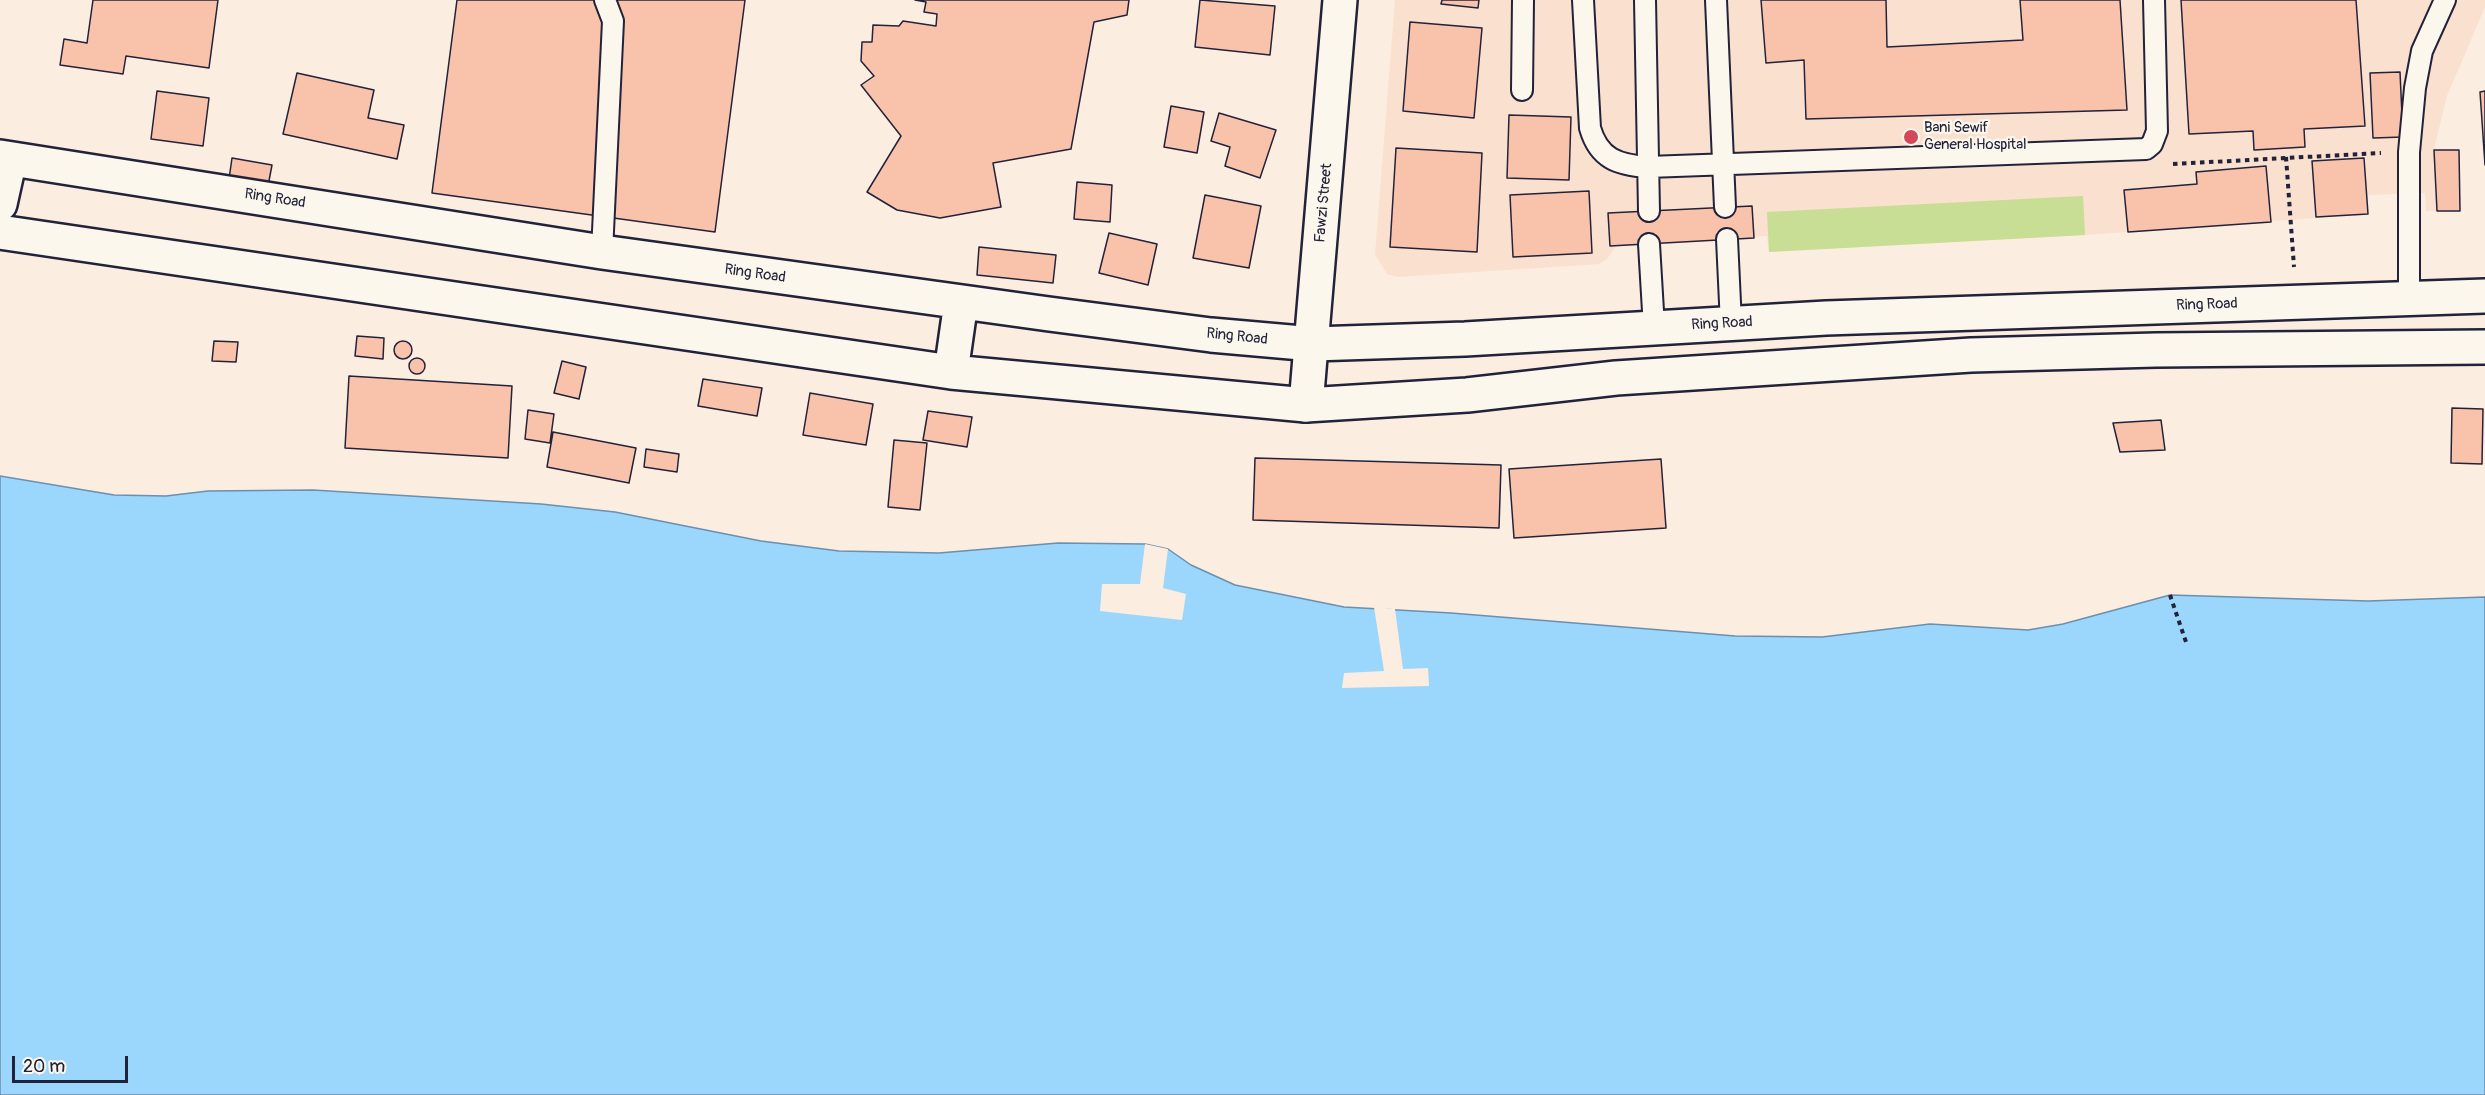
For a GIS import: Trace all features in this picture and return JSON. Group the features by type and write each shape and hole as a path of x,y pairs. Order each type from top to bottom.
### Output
{"main road":[{"name":"Fawzi Street","path":"1306,405 1340,0"},
{"name":"Ring Road","path":"4,153 602,252 1210,335 1312,344 1465,339 1731,324 2485,296"},
{"path":"0,204 4,153"},
{"path":"0,232 951,372 1306,405 1467,395 1628,378 1971,355 2485,346"},
{"path":"951,372 961,302"}],"lane":[{"path":"602,252 613,21 605,0"},
{"path":"1522,90 1523,0"},
{"path":"1583,0 1590,128 1593,140 1608,158 1619,164 1648,167 2139,151 2152,144 2157,131 2154,0"},
{"path":"1645,0 1649,211"},
{"path":"1716,0 1725,207"},
{"path":"2409,298 2409,152 2419,64 2445,0"},
{"path":"1727,239 1731,324"},
{"path":"1649,244 1654,328"}],"path":[{"path":"2139,151 2169,164 2409,152"},
{"path":"2286,157 2296,302"},
{"path":"2170,595 2186,642"}],"shaded area":[{"name":"Bani Sewif General Hospital","path":"1395,0 2485,0 2485,7 2447,96 2440,124 2434,150 2437,211 2426,211 2425,193 2367,195 2368,214 2085,235 1769,252 1767,236 1616,246 1607,259 1599,264 1398,277 1387,274 1375,255"}],"green space":[{"path":"2083,196 2085,235 1769,252 1767,212"}],"water":[{"path":"0,476 114,495 166,496 208,491 313,490 541,504 615,512 761,541 839,551 939,553 1058,543 1145,544 1168,549 1191,565 1235,585 1344,607 1451,613 1735,636 1822,637 1930,624 2028,630 2063,624 2170,595 2368,601 2485,597 2485,1095 0,1095"}],"pier":[{"path":"1145,544 1168,549 1163,588 1186,594 1182,620 1100,611 1102,584 1140,584"},
{"path":"1374,607 1395,609 1403,669 1428,668 1429,686 1342,688 1344,673 1384,671"}],"building":[{"path":"93,0 218,0 209,68 126,56 123,74 60,65 64,39 87,43"},
{"path":"457,0 745,0 715,232 432,193"},
{"path":"915,0 1129,0 1127,15 1094,22 1071,149 993,163 1001,207 940,218 897,210 867,192 901,136 861,85 874,76 861,61 862,42 872,42 873,25 899,26 903,21 936,26 937,14 924,12 926,2"},
{"path":"1200,0 1275,6 1270,55 1195,47"},
{"path":"1442,0 1479,0 1478,8 1441,4"},
{"path":"1761,0 1886,0 1887,47 2023,40 2020,0 2120,0 2127,110 1806,119 1804,60 1766,63"},
{"path":"2181,0 2356,0 2365,126 2304,129 2305,147 2254,150 2253,131 2189,134"},
{"path":"1410,22 1482,28 1474,118 1403,111"},
{"path":"2400,72 2403,137 2373,138 2370,73"},
{"path":"297,73 374,90 368,118 404,125 397,159 283,134"},
{"path":"157,91 209,98 203,146 151,139"},
{"path":"2485,91 2485,165 2480,92"},
{"path":"1171,106 1204,112 1197,153 1164,147"},
{"path":"1219,113 1276,130 1260,178 1225,166 1230,147 1211,141"},
{"path":"1509,115 1571,117 1569,180 1507,178"},
{"path":"1396,148 1482,153 1477,252 1390,247"},
{"path":"2434,150 2459,150 2460,211 2437,211"},
{"path":"232,158 272,165 268,186 229,179"},
{"path":"2364,158 2368,214 2316,217 2312,161"},
{"path":"2266,166 2271,222 2128,232 2124,190 2197,184 2196,172"},
{"path":"1077,182 1112,185 1110,222 1074,219"},
{"path":"1589,191 1592,253 1513,257 1510,195"},
{"path":"1205,195 1261,206 1249,268 1193,258"},
{"path":"1752,206 1754,238 1610,246 1608,213"},
{"path":"1109,233 1157,244 1148,285 1099,273"},
{"path":"979,247 1056,255 1053,283 977,275"},
{"path":"357,336 384,338 383,359 355,356"},
{"path":"214,341 238,342 236,362 212,361"},
{"path":"403,341 409,344 412,350 409,356 403,359 397,356 394,350 397,344"},
{"path":"417,358 423,360 425,366 423,372 417,374 411,372 409,366 411,360"},
{"path":"562,361 586,367 579,399 554,393"},
{"path":"349,376 512,386 508,458 345,448"},
{"path":"703,379 762,388 757,416 698,406"},
{"path":"810,393 873,404 866,445 803,435"},
{"path":"2452,408 2483,409 2482,464 2451,463"},
{"path":"528,410 554,414 550,443 525,439"},
{"path":"928,411 972,417 967,447 923,440"},
{"path":"2161,420 2165,450 2120,452 2113,423"},
{"path":"553,432 636,448 629,483 547,467"},
{"path":"894,440 927,443 920,510 888,507"},
{"path":"646,449 679,454 677,472 644,467"},
{"path":"1255,458 1501,465 1499,528 1253,520"},
{"path":"1661,459 1666,528 1514,538 1509,469"}],"place":[{"name":"Bani Sewif General Hospital","path":"1911,137"}]}
